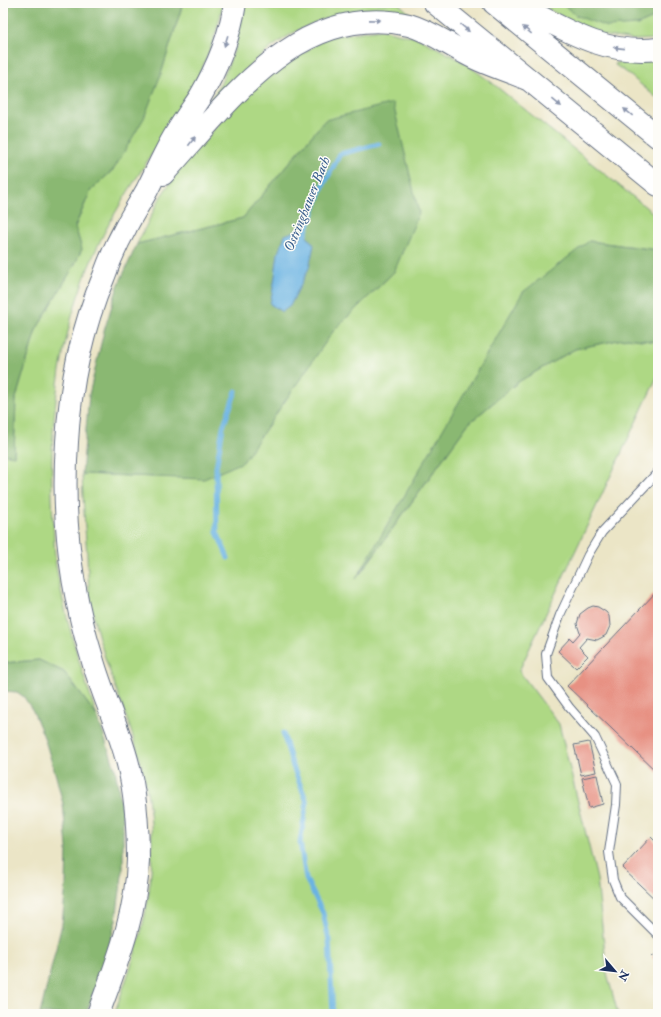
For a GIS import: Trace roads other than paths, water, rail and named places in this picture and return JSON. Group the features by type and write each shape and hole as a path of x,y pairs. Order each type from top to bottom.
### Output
{"highway":[{"path":"98,1014 120,952 133,903 138,861 136,810 128,764 92,659 76,599 69,552 66,501 67,442 73,384 86,327 94,302 114,252 126,227 147,191 172,139 200,96 219,60 230,26 235,3"},
{"path":"435,3 658,185"},
{"path":"494,3 658,137"},
{"path":"514,3 581,38 597,44 629,50 658,49"},
{"path":"147,191 220,108 255,73 289,46 302,38 327,27 342,23 370,20 383,20 408,24 431,33 466,54 527,79"}],"lane":[{"path":"658,472 602,532 588,555 560,615 546,654 548,678 569,707 595,737 617,784 616,805 608,852 613,880 620,897 658,935"}],"water":[{"path":"298,230 305,234 314,245 309,268 290,306 282,312 270,304 278,253 285,235"}],"waterway":[{"name":"Ostringhauser Bach","path":"303,239 323,186 340,154 379,144"},
{"name":"Ostringhauser Bach","path":"228,558 217,532 216,468 223,427 236,391"},
{"name":"Ostringhauser Bach","path":"283,733 292,764 307,802 300,842 306,879 323,913 329,940 333,1014"}]}
